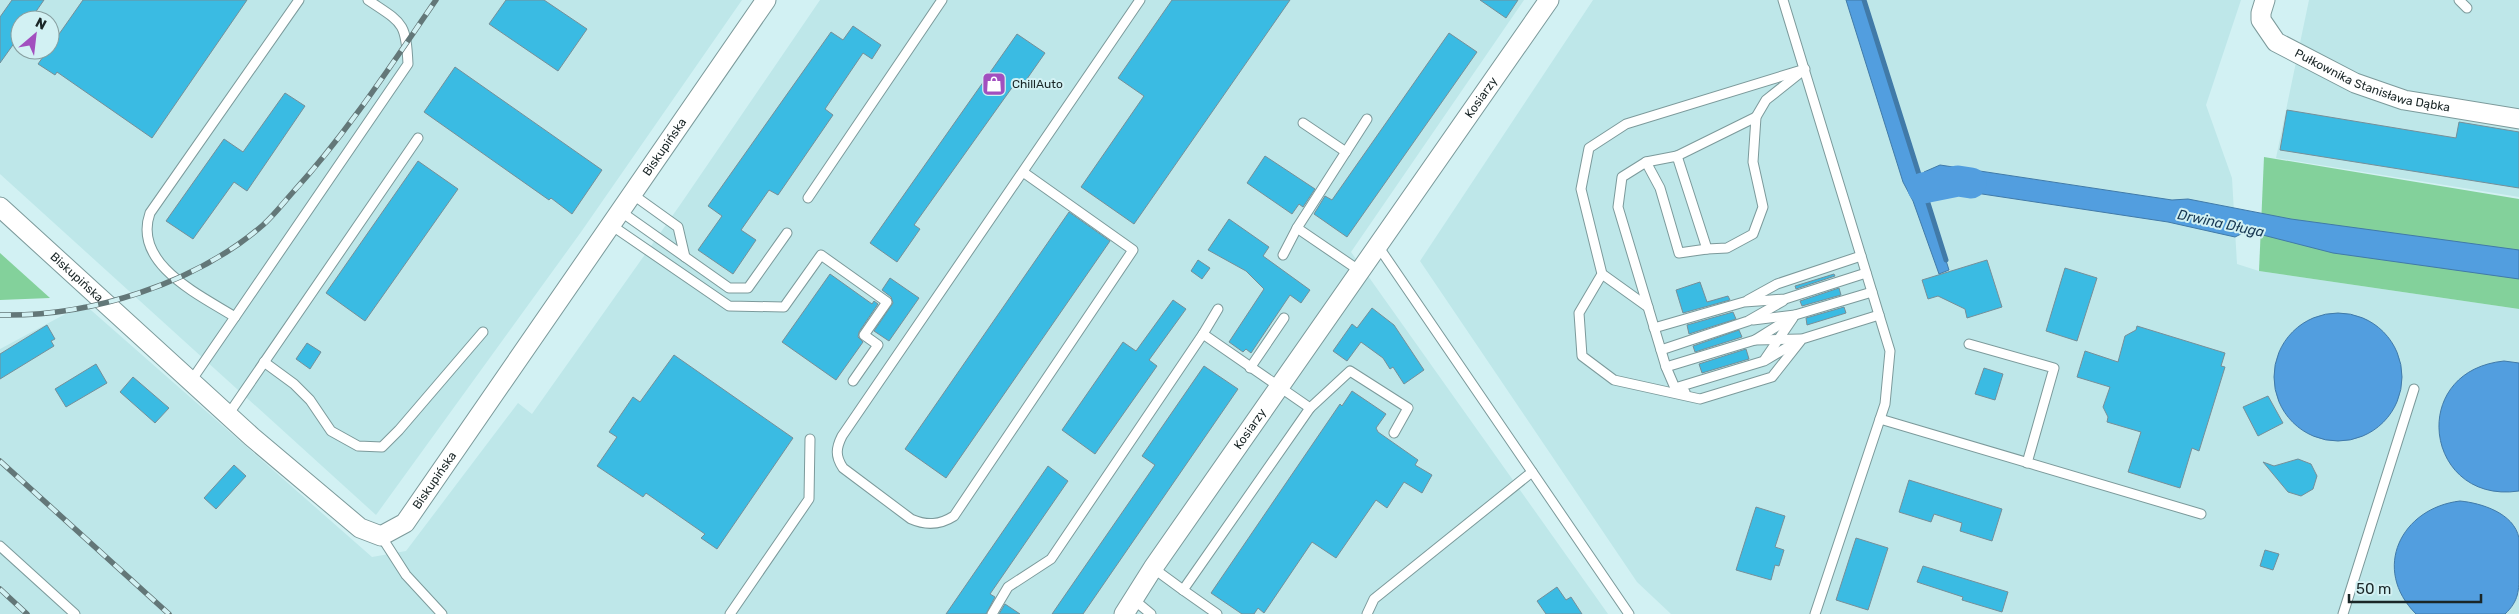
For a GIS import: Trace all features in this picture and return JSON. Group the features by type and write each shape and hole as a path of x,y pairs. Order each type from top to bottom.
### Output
{"street":[{"name":"Biskupińska","path":"0,207 228,415 360,528 381,536 406,523 766,0"},
{"name":"Kosiarzy","path":"1129,607 1153,568 1549,0"},
{"name":"Pułkownika Stanisława Dąbka","path":"2265,0 2261,20 2267,32 2276,42 2355,83 2404,100 2519,119"}],"lane":[{"path":"235,317 174,278 151,250 146,236 147,222 150,213 299,0"},
{"path":"191,381 408,64 407,42 401,22 368,0"},
{"path":"808,198 942,0"},
{"path":"1023,172 1133,250 954,516 945,522 922,524 911,520 843,468 838,460 838,444 1023,172 1140,0"},
{"path":"1783,0 1890,351 1885,404 1815,614"},
{"path":"2459,0 2466,8"},
{"path":"1646,162 1660,188 1679,252 1727,248 1753,234 1763,207 1753,162 1756,116 1766,100 1804,70"},
{"path":"1648,307 1602,274 1581,189 1590,148 1626,124 1804,70"},
{"path":"1700,400 1675,388 1666,367 1618,207 1622,177 1646,162 1677,156 1756,116"},
{"path":"1284,255 1297,228 1367,119"},
{"path":"1304,123 1346,152"},
{"path":"228,415 418,138"},
{"path":"1677,156 1707,249"},
{"path":"632,194 678,227 685,257"},
{"path":"616,218 685,257 729,288 748,288 787,233"},
{"path":"616,218 729,306 784,307 821,255 888,302 864,335 878,345 853,381"},
{"path":"1297,228 1360,271"},
{"path":"1378,246 1629,614"},
{"path":"1744,302 1777,284 1861,256"},
{"path":"1748,321 1785,299 1866,273"},
{"path":"1602,274 1579,313 1582,356 1614,380 1700,400 1772,377 1802,339"},
{"path":"1661,350 1748,321 1795,315 1872,292"},
{"path":"1654,328 1744,302 1785,299"},
{"path":"992,614 1008,587 1052,559 1218,308"},
{"path":"1764,361 1795,315"},
{"path":"1666,367 1755,340 1795,315"},
{"path":"1675,388 1764,361 1802,339 1879,316"},
{"path":"1250,368 1284,318"},
{"path":"264,362 294,384 310,400 331,431 358,446 382,447 399,430 483,332"},
{"path":"1202,334 1310,408"},
{"path":"1755,340 1802,339"},
{"path":"1968,344 2054,368 2027,462"},
{"path":"1184,590 1310,408 1350,371 1408,408 1394,433"},
{"path":"2343,614 2414,388"},
{"path":"1880,419 2201,514"},
{"path":"730,614 809,499 810,439"},
{"path":"1367,614 1374,599 1532,472"},
{"path":"381,536 406,575 442,614"},
{"path":"0,546 75,614"},
{"path":"1153,568 1216,614"},
{"path":"1129,607 1151,614"}],"shaded area":[{"path":"0,0 742,0 581,232 376,515 0,174"},
{"path":"820,0 1524,0 1351,252 1608,614 0,614 0,349 84,304 372,557 406,551 518,403 532,414 680,205"},
{"path":"1593,0 2241,0 2206,105 2232,178 2237,264 2259,271 2519,309 2519,614 1671,614 1637,582 1420,261"},
{"path":"2309,0 2519,0 2519,197 2276,158"}],"green space":[{"path":"2264,157 2519,199 2519,309 2259,271"},
{"path":"0,253 50,298 0,300"}],"water":[{"path":"1846,0 1864,0 1949,270 1939,274 1913,201 1903,182"},
{"path":"1940,165 2172,200 2188,199 2291,219 2519,250 2519,279 2333,253 2247,231 2235,237 2168,222 1929,186 1924,172"},
{"path":"2338,313 2351,314 2363,318 2383,332 2397,352 2401,364 2401,390 2397,402 2383,422 2363,436 2351,440 2338,441 2325,440 2313,436 2293,422 2279,402 2275,390 2274,377 2275,364 2279,352 2293,332 2313,318 2325,314"},
{"path":"2504,361 2519,363 2519,491 2487,490 2463,478 2447,459 2440,435 2441,410 2452,388 2473,370"},
{"path":"2460,501 2477,504 2496,511 2511,522 2516,529 2519,538 2518,590 2516,600 2505,614 2416,614 2403,597 2396,578 2395,560 2399,543 2408,528 2422,515 2439,506"}],"building":[{"path":"12,0 44,0 37,10 10,10 10,49 0,63 0,17"},
{"path":"83,0 247,0 152,138 57,72 55,75 38,64 41,60 60,60 60,33"},
{"path":"506,0 544,0 587,29 558,71 489,24"},
{"path":"1172,0 1290,0 1134,224 1081,187 1144,96 1118,78"},
{"path":"1480,0 1518,0 1506,18"},
{"path":"853,26 881,45 872,59 863,53 825,109 833,115 778,195 769,190 741,230 756,240 733,274 698,250 722,216 708,206 831,32 843,40"},
{"path":"1449,33 1477,52 1347,237 1314,214 1325,196 1332,200"},
{"path":"1017,34 1045,53 1022,86 1016,82 914,225 920,229 897,262 870,243"},
{"path":"455,67 602,170 572,214 551,198 549,200 424,112"},
{"path":"285,93 305,106 247,191 234,182 193,239 166,221 224,139 243,152"},
{"path":"2287,110 2456,138 2459,122 2519,132 2519,188 2280,150"},
{"path":"1265,156 1315,189 1303,207 1299,204 1292,214 1247,183"},
{"path":"418,161 458,189 365,321 326,293"},
{"path":"1069,212 1110,241 946,478 905,449"},
{"path":"1229,219 1269,247 1263,256 1310,290 1301,303 1290,295 1251,353 1246,349 1243,352 1229,342 1264,289 1246,271 1208,250"},
{"path":"1198,260 1210,268 1202,279 1191,271"},
{"path":"1987,260 2002,307 1967,318 1965,309 1938,296 1928,299 1922,280"},
{"path":"2065,268 2097,278 2077,341 2046,331"},
{"path":"830,274 872,304 874,301 878,304 859,332 858,337 863,342 836,380 782,342"},
{"path":"1834,274 1835,276 1796,289 1795,286"},
{"path":"890,278 919,298 889,341 874,331 893,303 891,297 882,290"},
{"path":"1700,282 1707,302 1728,296 1730,300 1683,313 1676,290"},
{"path":"1839,288 1841,295 1802,306 1800,301"},
{"path":"1173,300 1186,309 1149,360 1157,366 1095,454 1062,430 1123,342 1136,351"},
{"path":"1844,307 1846,313 1807,325 1806,318"},
{"path":"1372,308 1394,325 1424,370 1404,384 1393,367 1390,369 1383,358 1361,342 1347,361 1333,351 1352,324 1357,328"},
{"path":"1733,312 1736,319 1689,334 1687,325"},
{"path":"47,325 55,339 51,341 54,346 0,379 0,354"},
{"path":"2137,326 2225,353 2221,366 2225,367 2199,451 2192,448 2180,488 2128,472 2141,432 2107,422 2108,417 2103,407 2110,387 2077,377 2085,351 2118,362 2125,336 2136,330"},
{"path":"1739,330 1742,337 1695,352 1693,346"},
{"path":"307,343 321,352 310,369 296,359"},
{"path":"1746,349 1749,359 1702,373 1699,364"},
{"path":"674,355 793,438 717,549 701,538 705,534 646,493 643,497 597,466 617,437 609,432 633,397 640,402"},
{"path":"96,364 107,383 66,407 55,389"},
{"path":"1204,366 1238,389 1083,614 1052,614 1155,465 1142,456"},
{"path":"1984,368 2003,374 1995,400 1975,394"},
{"path":"133,377 169,408 155,423 120,392"},
{"path":"1352,391 1386,414 1376,428 1378,432 1418,460 1415,465 1432,475 1422,493 1404,482 1387,508 1376,500 1336,558 1312,542 1264,613 1258,608 1254,614 1242,614 1211,593 1340,404 1342,406"},
{"path":"2268,396 2283,423 2258,436 2243,407"},
{"path":"2298,459 2311,464 2317,476 2313,489 2301,496 2288,492 2263,462 2274,466"},
{"path":"234,465 246,476 216,509 204,498"},
{"path":"1048,466 1068,481 990,594 995,597 986,614 946,614"},
{"path":"1909,480 2002,509 1992,541 1960,531 1962,523 1934,514 1931,522 1899,512"},
{"path":"1756,507 1785,516 1775,547 1784,550 1779,566 1775,565 1771,580 1736,570"},
{"path":"1856,538 1888,548 1868,610 1836,600"},
{"path":"2265,550 2279,554 2273,570 2260,566"},
{"path":"1923,566 2008,592 2002,612 1962,600 1963,597 1917,582"},
{"path":"1557,587 1566,600 1571,597 1582,614 1546,614 1537,601"},
{"path":"1005,604 1020,614 999,614"}],"waterway":[{"path":"1864,0 1946,260"},
{"name":"Drwina Długa","path":"1923,188 1958,181 1971,183"}],"railway":[{"path":"0,315 69,310 139,293 173,280 206,264 236,246 271,217 332,146 436,0"},
{"path":"0,461 169,614"},
{"path":"0,589 27,614"}],"place":[{"name":"ChillAuto","path":"994,84"}]}
